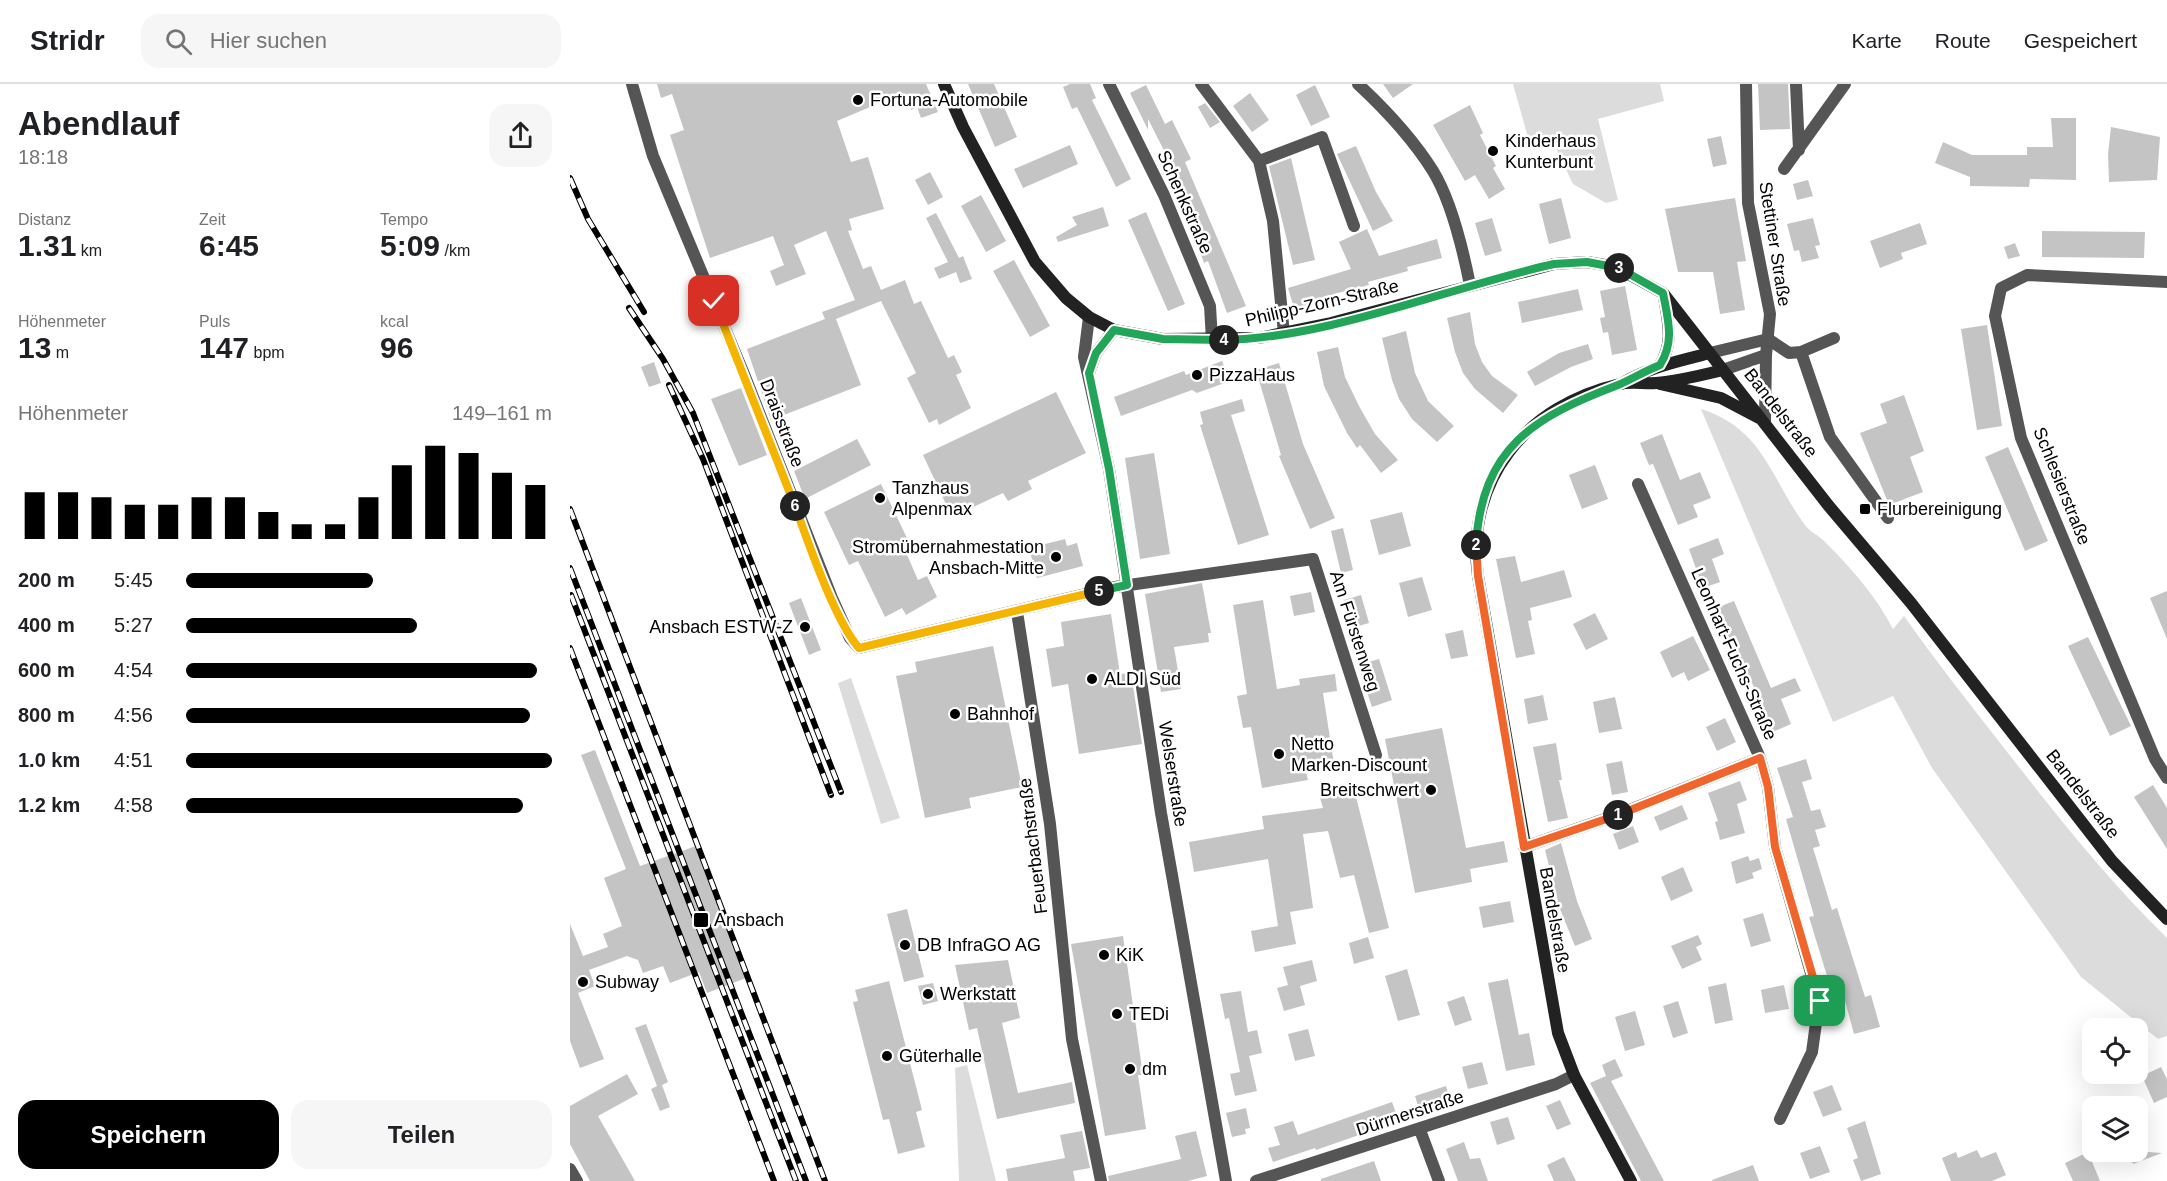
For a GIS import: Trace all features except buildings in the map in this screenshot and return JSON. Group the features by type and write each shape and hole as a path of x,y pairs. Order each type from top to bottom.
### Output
{"main road":[{"name":"Philipp-Zorn-Straße","path":"944,84 963,127 1035,261 1048,279 1089,317 1114,330 1155,338 1212,340 1284,334 1554,264 1587,262 1616,267 1663,293 1723,370"},
{"path":"1660,365 1666,356 1671,334 1663,293"},
{"path":"1621,384 1638,373 1660,365 1710,353"},
{"name":"Bandelstraße","path":"1631,1181 1574,1075 1554,1011 1475,556 1479,516 1497,466 1526,430 1567,405 1621,384 1657,383 1723,370 1829,505 1911,603 2112,861 2167,919"},
{"path":"1657,383 1721,398 1765,422"}],"street":[{"name":"Draisstraße","path":"633,84 653,156 850,638 859,648 867,648 1127,585"},
{"name":"Schenkstraße","path":"1109,84 1164,195 1210,306 1212,340"},
{"path":"1201,84 1259,161 1273,221 1284,334"},
{"path":"1358,84 1389,114 1434,172 1455,225 1470,285"},
{"name":"Stettiner Straße","path":"1746,84 1746,180 1768,298 1765,422"},
{"path":"1796,84 1799,150"},
{"name":"Stettiner Straße","path":"1784,168 1845,84"},
{"path":"1259,161 1322,137 1354,226"},
{"name":"Schlesierstraße","path":"2167,282 2027,275 2001,288 1995,316 2021,438 2155,759 2167,778"},
{"name":"Welserstraße","path":"1089,317 1084,357 1109,469 1161,813 1226,1181"},
{"path":"1089,373 1096,353 1114,330"},
{"path":"1710,353 1768,339 1789,353 1801,352 1834,338"},
{"path":"1801,352 1830,437 1887,518"},
{"path":"1723,370 1766,355"},
{"name":"Leonhart-Fuchs-Straße","path":"1638,484 1760,758 1768,787 1775,847 1820,1001 1812,1052 1780,1119"},
{"name":"Am Fürstenweg","path":"1127,585 1313,559 1376,755"},
{"name":"Feuerbachstraße","path":"1017,612 1050,824 1072,1039 1101,1181"},
{"path":"1524,847 1617,815 1760,758"},
{"name":"Dürrnerstraße","path":"1256,1181 1420,1130 1556,1084 1574,1075"},
{"path":"1420,1130 1439,1181"},
{"path":"570,1169 577,1181"}],"shaded area":[{"path":"1513,84 1660,84 1664,101 1598,119 1618,200 1606,203 1573,184 1552,140 1529,141"},
{"path":"1701,409 1722,418 1739,429 1752,442 1764,457 1805,525 1824,541 1854,573 1879,605 1893,629 1904,616 2060,819 2101,868 2167,938 2167,1036 2158,1039 2148,1031 2148,1018 2132,1018 2081,977 1932,768 1893,696 1833,722"},
{"path":"851,678 900,818 881,824 838,683"},
{"path":"967,1065 996,1181 959,1181 955,1068"}],"railway":[{"path":"570,178 588,219 644,312"},
{"path":"629,308 663,359 693,413 841,792"},
{"path":"669,385 703,459 831,795"},
{"path":"570,509 825,1181"},
{"path":"570,568 806,1181"},
{"path":"571,595 796,1181"},
{"path":"570,648 774,1181"}],"place":[{"name":"Fortuna-Automobile","path":"858,100"},
{"name":"Kinderhaus Kunterbunt","path":"1493,151"},
{"name":"PizzaHaus","path":"1197,375"},
{"name":"Tanzhaus Alpenmax","path":"880,498"},
{"name":"Flurbereinigung","path":"1865,509"},
{"name":"Stromübernahmestation Ansbach-Mitte","path":"1056,557"},
{"name":"Ansbach ESTW-Z","path":"805,627"},
{"name":"ALDI Süd","path":"1092,679"},
{"name":"Bahnhof","path":"955,714"},
{"name":"Netto Marken-Discount","path":"1279,754"},
{"name":"Breitschwert","path":"1431,790"},
{"name":"Ansbach","path":"701,920"},
{"name":"DB InfraGO AG","path":"905,945"},
{"name":"KiK","path":"1104,955"},
{"name":"Subway","path":"583,982"},
{"name":"Werkstatt","path":"928,994"},
{"name":"TEDi","path":"1117,1014"},
{"name":"Güterhalle","path":"887,1056"},
{"name":"dm","path":"1130,1069"}],"route":[{"path":"714,301 832,598 850,638 859,648 867,648 1127,585 1109,469 1089,373 1096,353 1114,330 1130,335 1163,339 1259,338 1331,323 1554,264 1587,262 1616,267 1663,293 1671,334 1666,356 1660,365 1638,373 1621,384 1567,405 1526,430 1509,448 1497,466 1479,516 1475,556 1524,847 1617,815 1760,758 1768,787 1775,847 1820,1001"}]}
